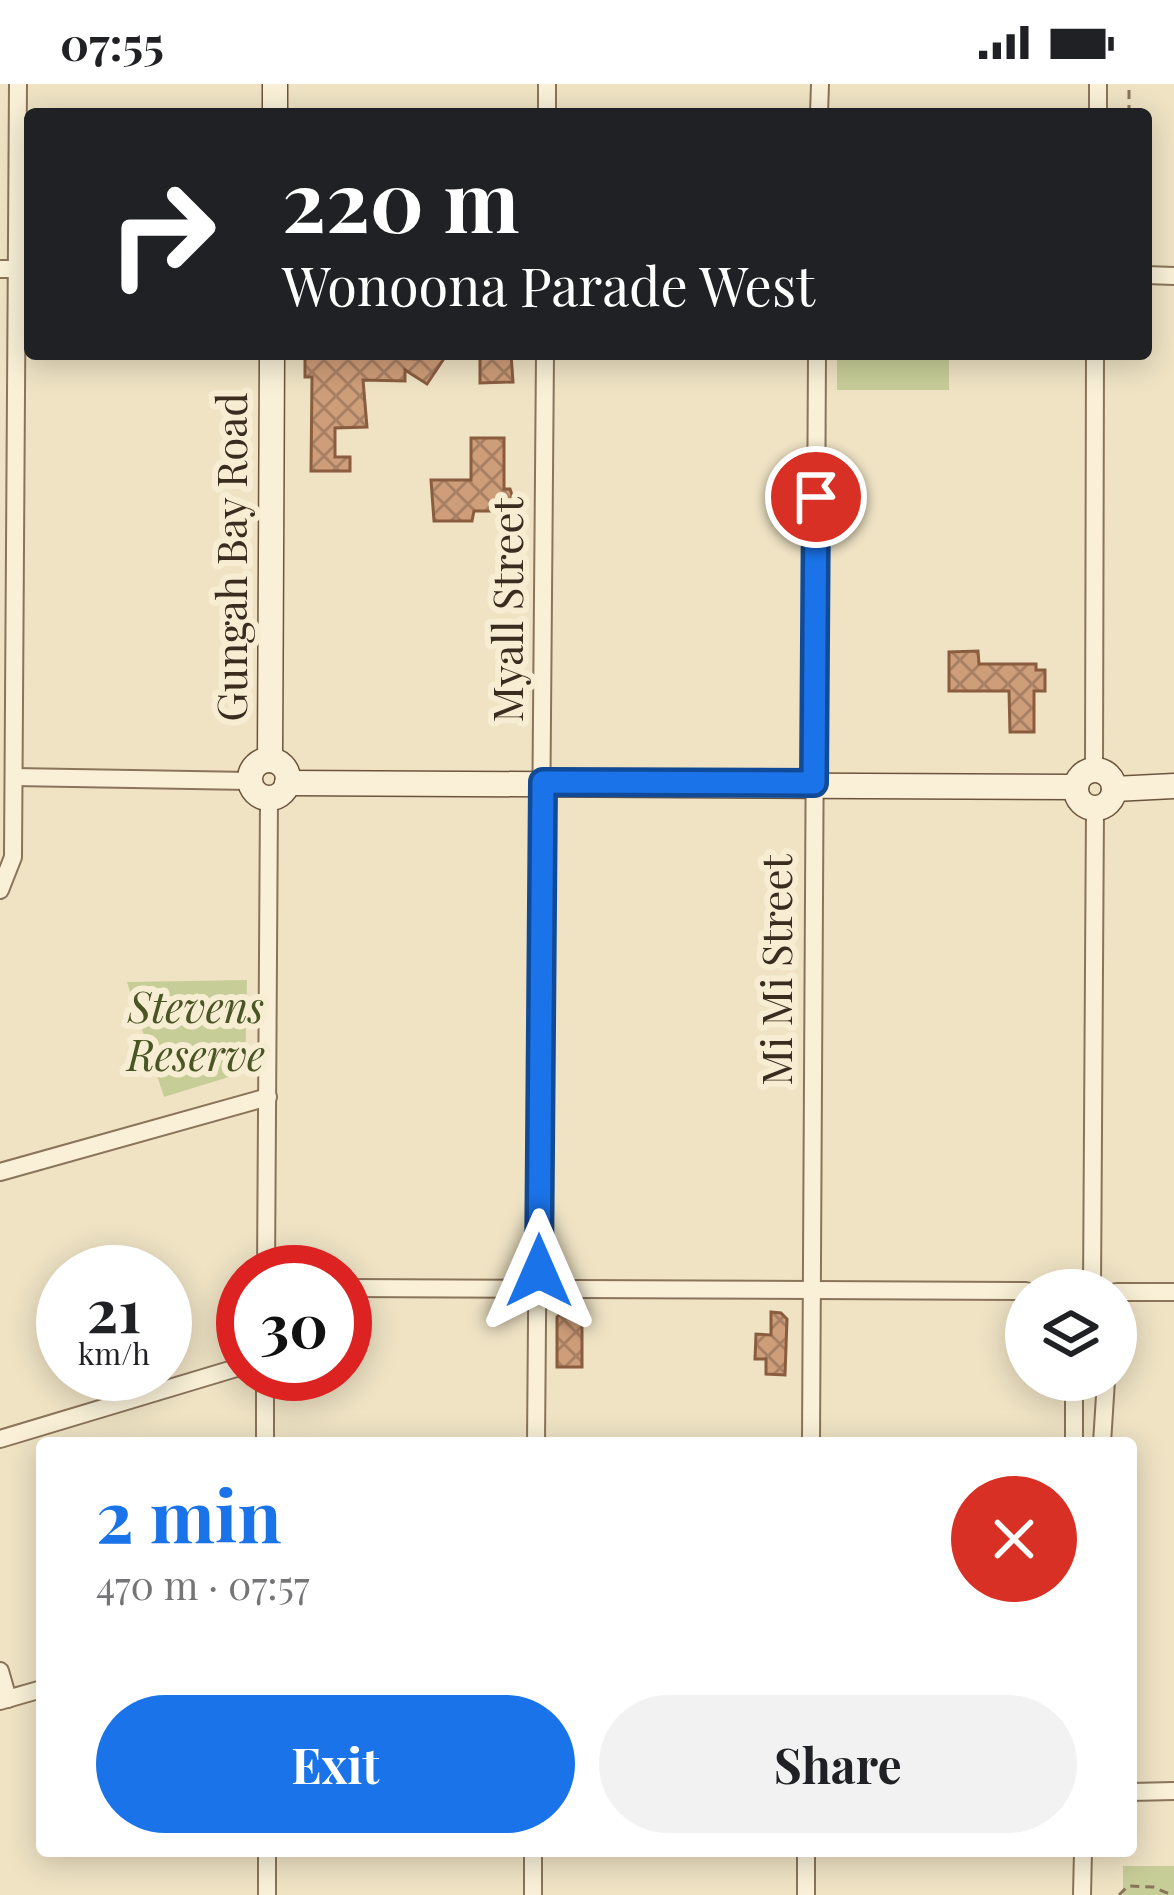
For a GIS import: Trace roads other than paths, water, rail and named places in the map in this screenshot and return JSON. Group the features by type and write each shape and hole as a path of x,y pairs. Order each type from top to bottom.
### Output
{"street":[{"path":"0,890 13,857 18,84"},
{"name":"Gungah Bay Road","path":"269,787 284,767 270,760 272,360"},
{"name":"Myall Street","path":"536,1437 545,360"},
{"name":"Mi Mi Street","path":"811,1437 817,360"},
{"path":"1095,360 1085,779 1079,799 1095,808 1106,805 1114,789"},
{"path":"14,778 269,787 1085,779 1106,774 1114,789"},
{"path":"1114,789 1174,786"},
{"path":"266,1245 269,787"},
{"path":"1092,1269 1095,808"},
{"path":"0,1172 268,1097"},
{"path":"372,1288 1005,1292"},
{"path":"1137,1292 1174,1292"},
{"path":"0,1439 216,1374"},
{"path":"265,1401 265,1437"},
{"path":"1074,1401 1074,1437"},
{"path":"1102,1437 1104,1401"},
{"path":"1074,1417 1102,1418"},
{"path":"0,1671 4,1700 36,1691"},
{"path":"1137,1792 1174,1791"},
{"path":"267,1857 267,1895"},
{"path":"532,1895 533,1857"},
{"path":"806,1857 806,1895"},
{"path":"1082,1895 1083,1857"}],"park label":[{"name":"Stevens Reserve","path":"196,1032"}]}
